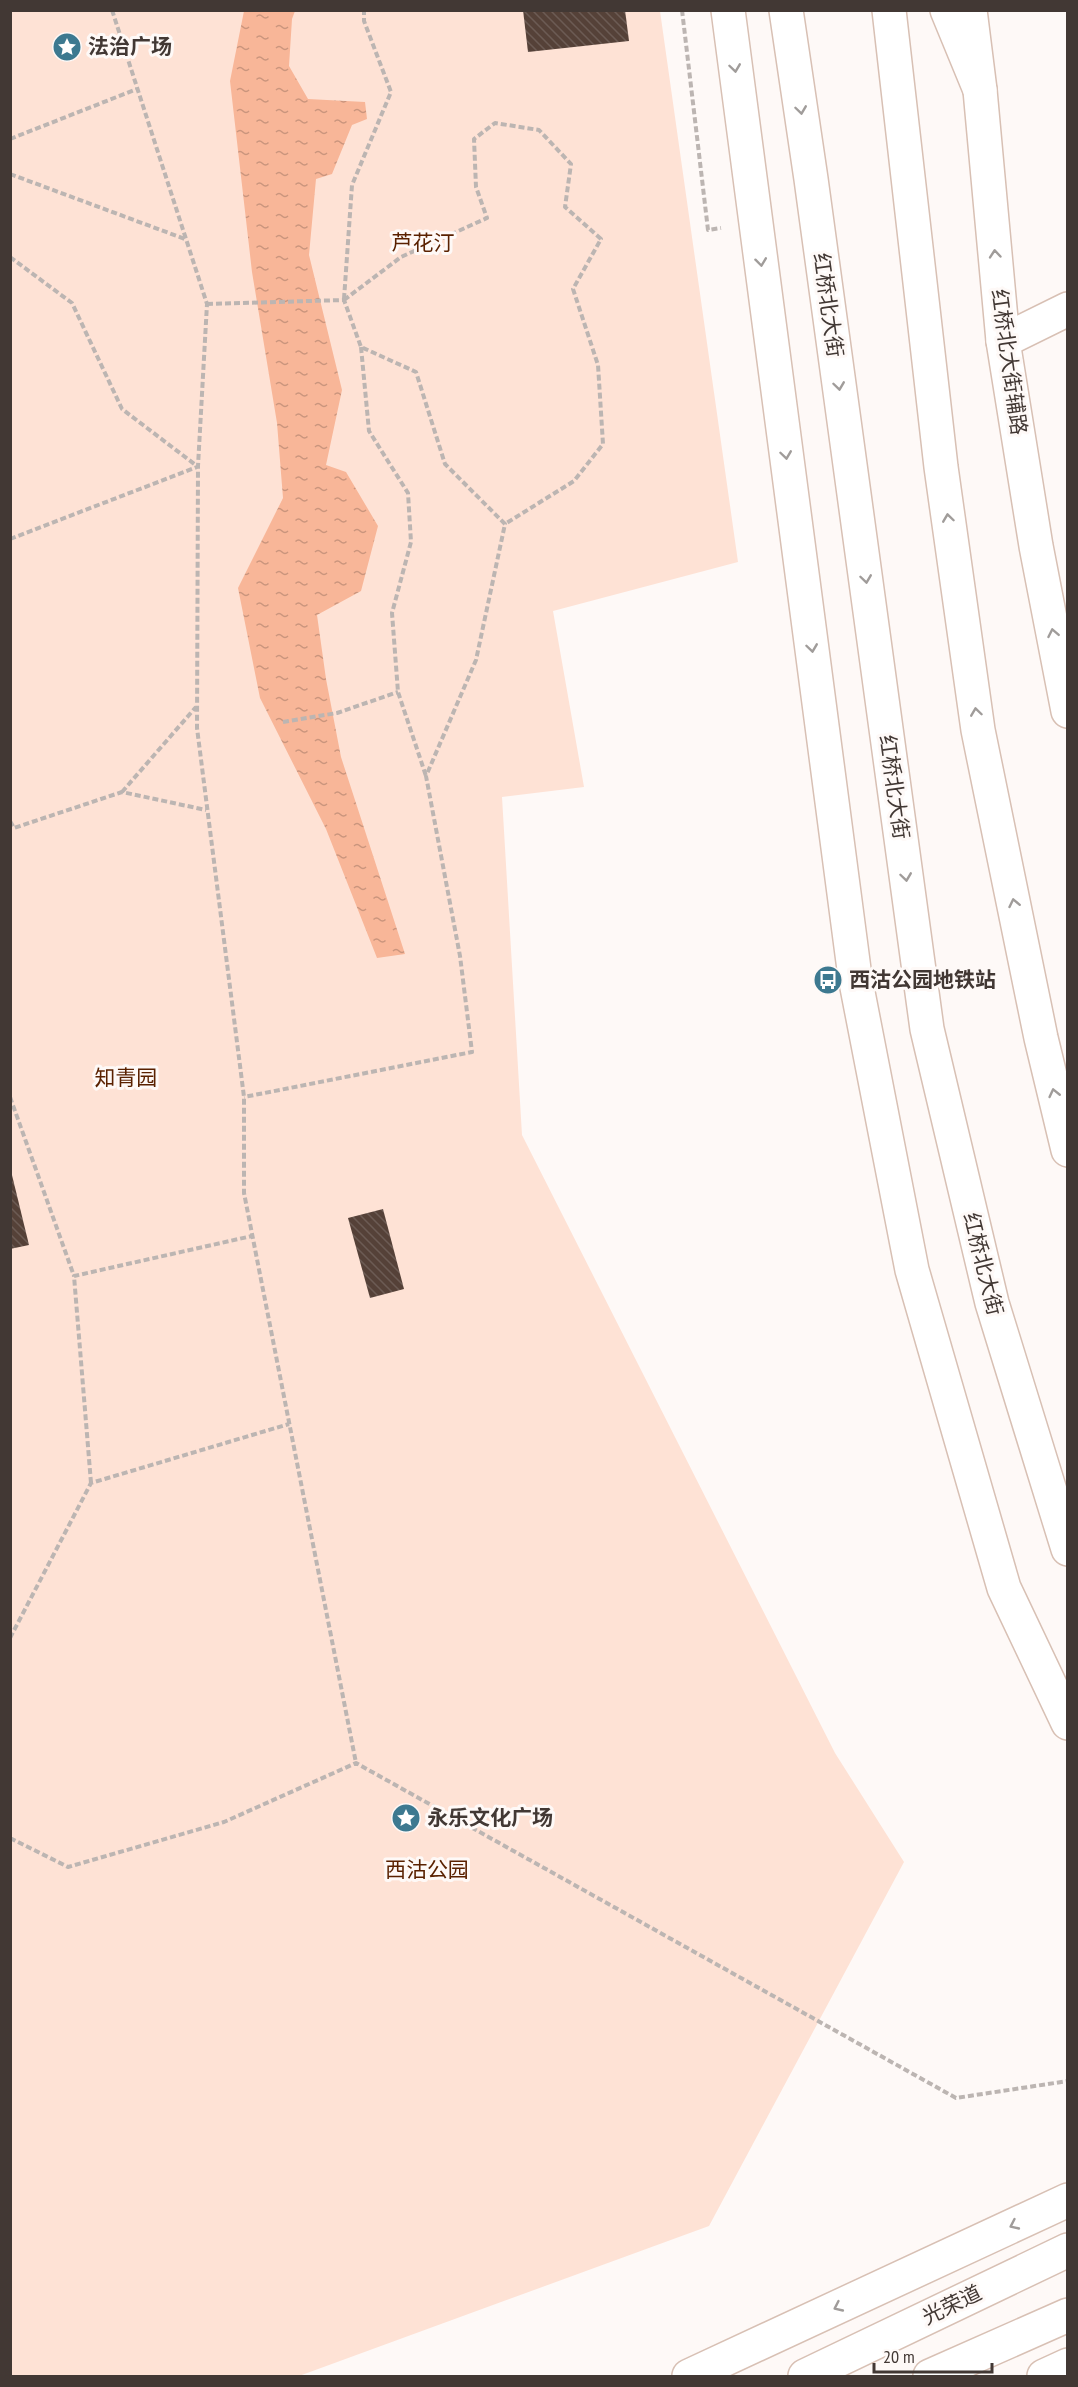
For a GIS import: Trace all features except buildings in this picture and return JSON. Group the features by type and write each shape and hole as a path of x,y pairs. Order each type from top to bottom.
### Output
{"main road":[{"path":"728,10 855,977 912,1270 1004,1588 1068,1723"},
{"name":"红桥北大街","path":"786,10 813,191 927,1029 992,1304 1068,1549"},
{"path":"889,10 939,456 978,730 1041,1038 1068,1150"},
{"path":"947,10 980,90"},
{"name":"红桥北大街辅路","path":"970,10 980,90 1003,341 1036,546 1068,711"},
{"path":"1003,341 1068,309"},
{"path":"688,2376 1068,2200"},
{"name":"光荣道","path":"805,2376 1068,2250"},
{"path":"930,2376 1068,2315"},
{"path":"1044,2376 1068,2366"}],"path":[{"path":"112,10 207,304 198,466 197,728 243,1097 244,1193 356,1763 956,2098 1068,2081"},
{"path":"243,1097 472,1052 460,956 426,776 398,692 392,613 411,542 408,493 369,431 361,347 344,300 352,185 391,92 364,21 364,10"},
{"path":"682,10 708,230"},
{"path":"10,139 137,89"},
{"path":"207,304 344,300 401,257 487,218 476,187 474,139 495,123 539,130 571,164 565,207 601,239 573,289 597,365 603,444 574,481 505,524 476,660 426,776"},
{"path":"10,174 185,239"},
{"path":"10,257 72,303 122,410 198,466"},
{"path":"361,347 416,372 445,464 505,524"},
{"path":"10,539 198,466"},
{"path":"283,722 337,713 398,692"},
{"path":"10,821 12,829 122,792 197,706"},
{"path":"122,792 206,810"},
{"path":"10,1097 74,1276 92,1483 10,1638"},
{"path":"74,1276 252,1236"},
{"path":"92,1483 289,1424"},
{"path":"10,1838 68,1867 225,1822 356,1763"}],"green space":[{"name":"西沽公园","path":"11,11 660,11 738,562 553,611 584,787 502,797 522,1135 835,1753 904,1862 709,2226 299,2376 11,2376"}],"water":[{"path":"244,11 295,11 292,19 289,66 308,99 365,102 367,119 352,125 332,174 316,179 309,255 342,390 326,465 346,472 378,526 361,591 317,615 341,757 405,954 377,958 326,829 260,698 238,588 283,498 277,423 252,272 230,81"}],"place":[{"name":"法治广场","path":"67,47"},
{"name":"西沽公园地铁站","path":"828,980"},
{"name":"永乐文化广场","path":"406,1818"}],"park label":[{"name":"芦花汀","path":"423,243"},
{"name":"知青园","path":"126,1078"}]}
